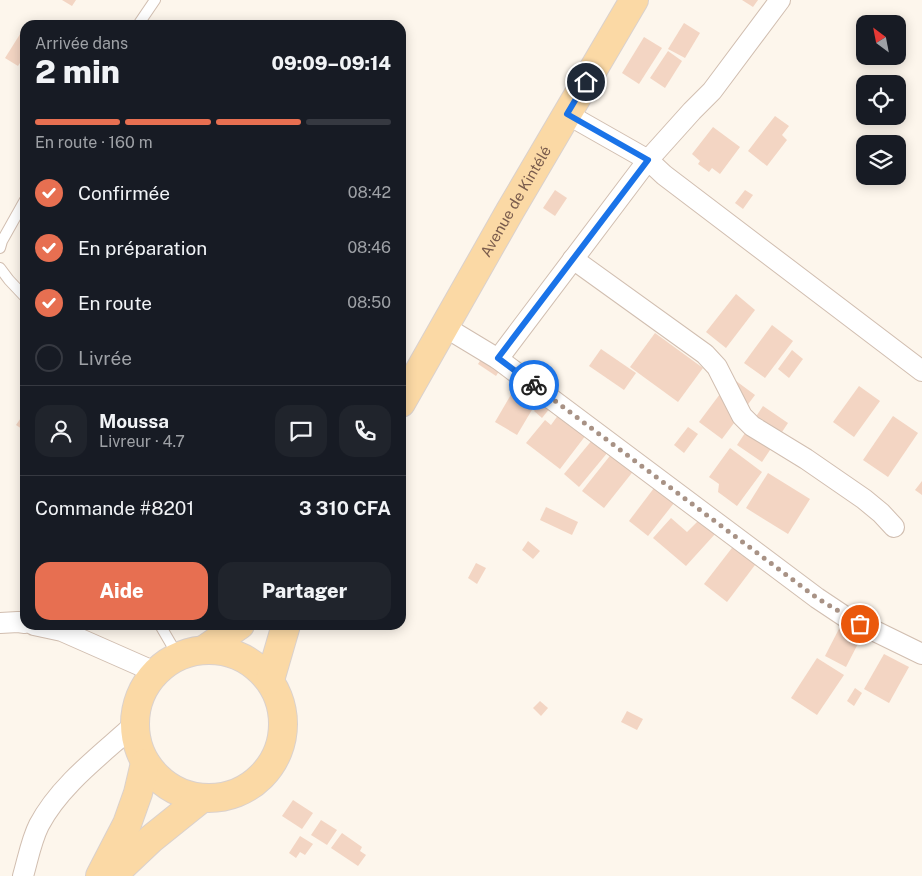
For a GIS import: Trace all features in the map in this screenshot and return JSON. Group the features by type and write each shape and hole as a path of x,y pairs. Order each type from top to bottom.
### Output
{"main road":[{"name":"Avenue de Kintélé","path":"406,394 510,211 634,0"},
{"path":"205,649 233,630"},
{"path":"270,680 285,630"},
{"path":"205,649 230,651 253,662 270,680 282,706 283,734 274,761 256,782 230,795 202,798 180,793 160,781 145,763 136,745 134,725 139,696 155,672 178,656 205,649"},
{"path":"100,876 127,824 138,793 145,763"},
{"path":"112,876 150,839 202,798"}],"street":[{"path":"498,358 648,160 692,110 712,92 780,0"},
{"path":"567,114 648,160 664,175 922,371"},
{"path":"573,260 705,354 718,367 742,416 752,426 864,499 881,512 894,527"},
{"path":"445,326 498,358 817,598 844,616 922,654"},
{"path":"0,623 20,622"},
{"path":"57,630 155,672"},
{"path":"23,876 38,827 49,808 73,781 134,725"}],"lane":[{"path":"141,20 155,0"},
{"path":"0,248 20,209"},
{"path":"0,268 20,291"},
{"path":"163,630 178,656"}],"building":[{"path":"62,0 76,0 72,6"},
{"path":"742,0 758,0 753,7"},
{"path":"684,23 700,33 685,58 668,49"},
{"path":"20,34 20,63 18,66 5,58"},
{"path":"644,37 662,48 639,84 622,73"},
{"path":"668,51 682,61 665,88 650,78"},
{"path":"775,116 789,126 782,135 787,140 767,166 748,151"},
{"path":"713,127 740,147 720,174 712,168 709,172 698,164 700,161 692,154"},
{"path":"555,190 567,198 555,216 543,208"},
{"path":"745,190 753,195 743,209 735,203"},
{"path":"736,294 755,310 726,348 706,332"},
{"path":"772,325 793,341 765,378 744,363"},
{"path":"655,333 703,368 678,402 630,367"},
{"path":"601,349 636,373 624,390 589,366"},
{"path":"792,350 803,359 789,378 778,369"},
{"path":"483,356 501,368 496,376 478,364"},
{"path":"732,378 755,395 722,439 699,422"},
{"path":"516,386 539,398 517,435 495,422"},
{"path":"859,386 880,401 854,437 833,422"},
{"path":"545,396 554,403 542,418 534,411"},
{"path":"763,406 788,423 762,462 737,445"},
{"path":"559,414 586,435 560,469 526,443 545,420 551,425"},
{"path":"893,416 918,433 888,477 863,460"},
{"path":"20,419 20,428 16,425"},
{"path":"688,427 698,434 684,453 674,445"},
{"path":"593,439 608,452 579,487 564,474"},
{"path":"730,448 762,472 737,506 718,492 719,484 709,477"},
{"path":"613,452 635,469 604,508 582,491"},
{"path":"768,473 810,499 788,534 746,508"},
{"path":"922,481 922,495 915,490"},
{"path":"654,488 674,503 648,536 629,521"},
{"path":"546,507 578,522 572,535 540,520"},
{"path":"671,518 687,532 699,520 715,534 686,566 653,538"},
{"path":"528,541 540,551 533,559 522,550"},
{"path":"735,544 758,561 727,602 704,584"},
{"path":"476,563 486,568 477,584 468,578"},
{"path":"842,623 863,634 846,667 825,656"},
{"path":"884,654 909,667 889,703 864,689"},
{"path":"817,658 844,675 817,715 791,698"},
{"path":"855,688 862,693 854,706 847,701"},
{"path":"540,701 548,708 541,716 533,708"},
{"path":"627,711 643,719 637,730 621,722"},
{"path":"293,800 313,813 302,829 282,816"},
{"path":"321,820 337,830 327,845 311,835"},
{"path":"342,833 362,847 360,851 366,855 358,866 331,848"},
{"path":"300,836 313,844 305,855 300,852 296,858 289,853"}],"way so far":[{"path":"534,385 817,598 860,624"}],"route":[{"path":"534,385 498,358 648,160 567,114 586,82"}]}
